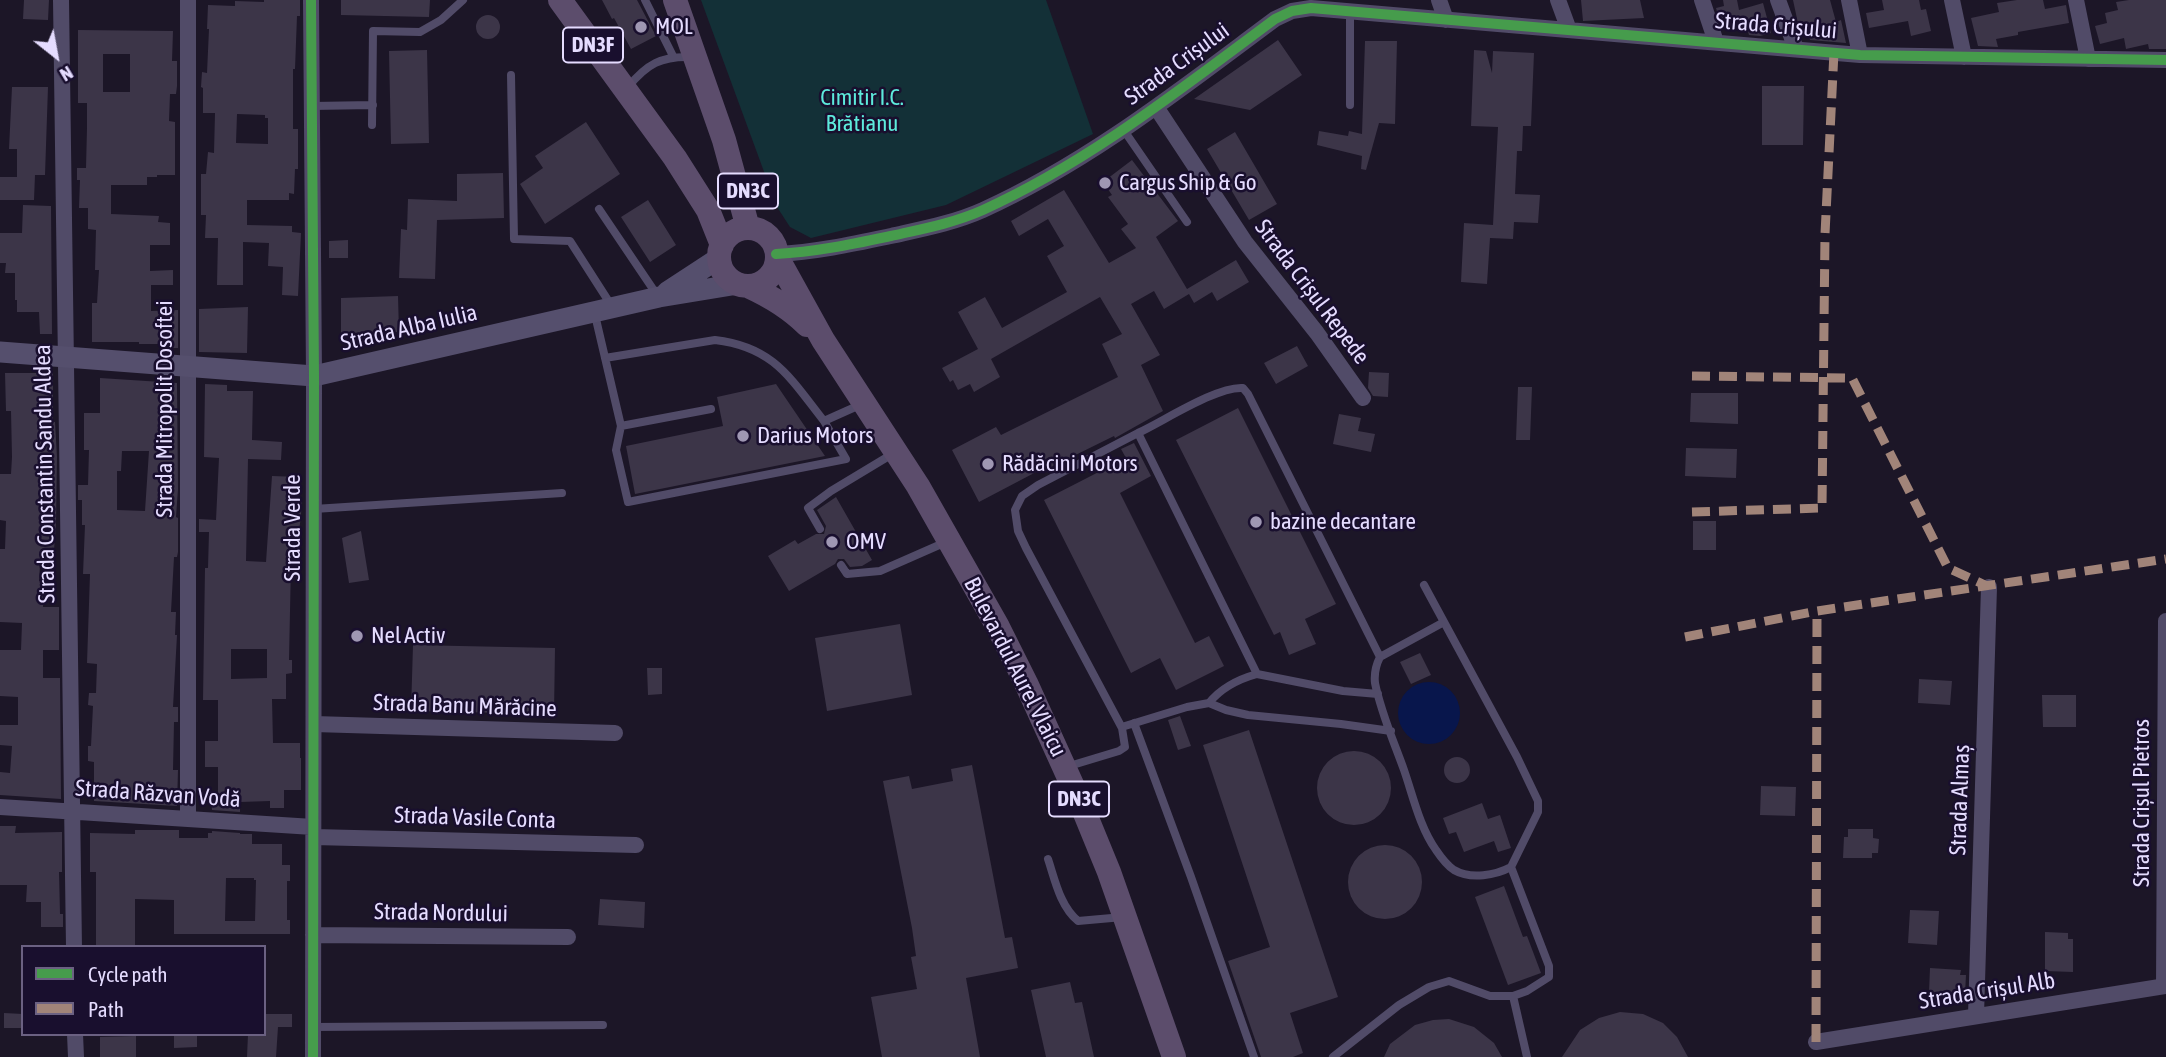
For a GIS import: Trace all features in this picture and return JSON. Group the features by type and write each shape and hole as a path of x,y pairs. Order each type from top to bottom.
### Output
{"main road":[{"name":"DN3F","path":"560,0 676,158 708,210 720,251"},
{"name":"DN3C","path":"675,0 684,57 775,251"},
{"name":"DN3C","path":"724,140 745,229"},
{"name":"DN3F","path":"676,158 745,229"},
{"path":"745,229 761,232 775,251 771,274 765,280 743,285 724,274 720,251 732,233 745,229"},
{"name":"Bulevardul Aurel Vlaicu","path":"775,251 823,340 897,451 950,540 1026,683 1065,768 1126,917 1174,1057"},
{"name":"Bulevardul Aurel Vlaicu","path":"743,285 784,305 823,340"}],"street":[{"name":"Strada Constantin Sandu Aldea","path":"61,0 74,945"},
{"name":"Strada Mitropolit Dosoftei","path":"188,0 188,819"},
{"name":"Strada Verde","path":"311,0 314,376 313,1057"},
{"path":"1439,0 1446,20"},
{"path":"1558,0 1569,30"},
{"path":"1702,0 1716,42"},
{"path":"1778,0 1796,49"},
{"path":"1849,0 1860,55"},
{"path":"1952,0 1964,57"},
{"path":"2076,0 2088,59"},
{"name":"Strada Crișului","path":"775,251 834,248 933,227 981,211 1068,165 1156,107 1275,19 1292,11 1311,8 1860,55 2166,60"},
{"name":"Strada Crișul Repede","path":"1156,107 1245,242 1317,333 1363,398"},
{"name":"Strada Alba Iulia","path":"659,297 720,251"},
{"name":"Strada Alba Iulia","path":"0,352 314,376 659,297 743,285"},
{"name":"Strada Almaș","path":"1976,1015 1989,587"},
{"name":"Strada Crișul Pietros","path":"2165,986 2166,621"},
{"name":"Strada Banu Mărăcine","path":"314,724 615,733"},
{"name":"Strada Răzvan Vodă","path":"0,807 188,819 314,832"},
{"name":"Strada Vasile Conta","path":"314,832 636,845"},
{"name":"Strada Nordului","path":"313,934 568,937"},
{"name":"Strada Crișul Alb","path":"1816,1042 2165,986"},
{"path":"75,1036 76,1057"}],"lane":[{"path":"372,125 373,31 420,32 441,20 463,0"},
{"path":"626,89 649,66 662,59 684,57 645,0"},
{"path":"1350,10 1350,105"},
{"path":"511,75 514,239 570,241 603,310 605,358 621,426 616,450 628,502 846,459 824,421 790,377 766,355 733,342 715,340 605,358"},
{"path":"312,106 373,105"},
{"path":"1123,129 1187,222"},
{"path":"599,209 659,297"},
{"path":"1065,768 1125,747 1122,728 1022,540 1015,510 1022,496 1038,485 1234,387 1243,388 1248,394 1380,657"},
{"path":"824,421 865,403"},
{"path":"621,426 712,409"},
{"path":"1138,433 1257,674"},
{"path":"820,529 808,508 897,451"},
{"path":"314,509 562,493"},
{"path":"841,565 848,575 880,571 950,540"},
{"path":"1424,585 1444,622 1538,801 1538,812 1511,867 1500,873 1477,876 1454,870 1436,850 1418,809 1375,681 1380,657 1444,622"},
{"path":"1209,703 1224,689 1245,677 1257,674 1343,691 1378,694"},
{"path":"1122,728 1187,707 1209,703 1248,715 1391,731"},
{"path":"1134,723 1254,1057"},
{"path":"1048,859 1063,902 1078,921 1126,917"},
{"path":"1333,1057 1399,1005 1429,987 1449,981 1490,996 1513,996 1527,991 1549,976 1545,953 1511,867"},
{"path":"1513,996 1527,1057"},
{"path":"313,1027 603,1026"}],"green space":[{"name":"Cimitir I.C. Brătianu","path":"701,0 1046,0 1093,134 946,205 811,238 790,227 777,207"}],"shaded area":[{"path":"1429,682 1451,691 1460,713 1451,735 1429,744 1407,735 1398,713 1407,691"}],"building":[{"path":"24,0 49,0 48,20 23,19"},
{"path":"300,0 293,69 293,129 298,129 298,169 295,169 294,194 289,193 289,200 247,200 247,225 292,226 292,232 301,233 298,296 282,295 283,267 268,266 269,243 243,242 243,285 217,285 218,238 205,238 206,215 201,215 201,174 206,174 208,152 214,153 215,113 203,113 201,87 202,72 207,73 208,5 235,6 235,1","holes":["237,114 265,115 265,118 268,118 268,144 236,143"]},
{"path":"341,0 430,0 429,17 341,15"},
{"path":"602,0 637,0 656,36 631,49"},
{"path":"1581,0 1640,0 1644,18 1583,21"},
{"path":"1723,0 1737,0 1739,10 1763,3 1771,33 1749,35 1745,22 1722,28 1716,8 1724,6"},
{"path":"1793,0 1830,0 1836,22 1841,20 1846,43 1810,40 1807,26 1799,28"},
{"path":"1882,0 1919,0 1921,10 1926,9 1931,31 1911,36 1908,21 1869,28 1866,13 1884,10"},
{"path":"2043,0 2045,9 2066,5 2069,23 2018,32 2018,35 1996,39 1998,47 1978,46 1971,18 1999,12 1997,3"},
{"path":"2166,0 2166,49 2149,49 2148,44 2126,49 2124,38 2100,44 2095,26 2107,23 2105,13 2118,10 2116,2"},
{"path":"488,15 497,18 500,27 497,36 488,39 479,36 476,27 479,18"},
{"path":"78,30 173,31 172,61 177,61 177,86 176,94 170,94 169,121 175,122 175,175 147,177 147,185 111,185 111,214 159,216 158,222 170,223 170,245 150,245 150,271 173,270 173,285 151,285 151,311 178,310 178,348 161,348 161,344 139,342 92,342 92,303 97,303 99,270 95,270 96,230 88,229 88,208 79,208 80,180 77,180 77,168 86,168 87,103 78,103","holes":["103,54 130,54 130,92 103,92"]},
{"path":"1278,40 1302,75 1250,110 1194,99"},
{"path":"1365,41 1397,41 1395,124 1379,123 1366,170 1361,169 1362,156 1317,145 1319,131 1348,136 1349,131 1362,134"},
{"path":"427,50 429,143 391,144 389,51"},
{"path":"1474,50 1486,51 1492,73 1493,51 1534,53 1531,126 1523,126 1522,151 1517,151 1515,194 1540,195 1538,223 1514,222 1513,239 1490,238 1487,284 1461,282 1464,223 1493,225 1498,127 1471,126"},
{"path":"1762,86 1804,86 1803,145 1762,145"},
{"path":"12,87 48,87 45,175 35,175 34,200 0,200 0,177 17,177 17,149 9,149"},
{"path":"586,122 620,174 545,224 520,184 543,168 535,156"},
{"path":"1235,132 1277,204 1249,220 1207,149"},
{"path":"1132,160 1178,221 1156,237 1187,289 1236,260 1249,282 1217,301 1212,292 1194,303 1189,294 1164,309 1154,291 1131,304 1160,355 1141,365 1163,411 1115,438 1114,436 1039,473 1038,471 979,502 952,450 996,427 1001,435 1118,377 1102,344 1122,334 1100,297 991,359 1000,377 974,392 970,384 958,390 942,368 978,349 958,312 985,297 1002,328 1067,292 1047,256 1064,246 1048,219 1019,236 1011,221 1064,190 1109,263 1136,248 1121,229 1128,224 1108,197 1112,195 1103,182"},
{"path":"503,173 504,218 437,220 435,279 399,278 401,229 407,230 408,199 457,201 457,174"},
{"path":"648,200 676,245 650,262 621,217"},
{"path":"23,205 51,206 52,334 40,334 39,312 17,312 15,273 5,273 6,263 0,263 0,233 22,233"},
{"path":"348,240 348,258 329,258 329,241"},
{"path":"398,296 399,332 341,333 341,298"},
{"path":"248,307 247,353 199,352 199,309"},
{"path":"1297,346 1308,366 1276,384 1264,363"},
{"path":"1369,372 1389,373 1388,397 1373,396 1368,388"},
{"path":"5,373 53,373 53,422 57,457 56,524 54,550 41,549 39,581 43,581 43,607 59,607 59,650 43,650 43,678 60,678 61,799 0,795 0,772 10,773 12,746 0,745 0,725 18,725 18,697 0,696 0,650 21,650 22,623 0,622 0,549 5,549 6,521 0,520 0,474 11,474 12,457 11,411 6,411"},
{"path":"100,378 177,383 178,552 177,557 174,557 171,612 176,612 177,635 173,707 178,707 178,722 174,722 173,770 178,770 177,806 94,801 94,762 88,761 93,706 88,705 89,693 96,693 97,664 87,663 90,574 83,574 85,525 82,525 82,500 78,500 78,485 88,485 89,450 84,450 84,413 100,413","holes":["122,451 149,451 145,511 117,510 117,471 121,471"]},
{"path":"205,384 227,385 227,391 253,391 252,440 282,442 281,460 248,459 246,561 266,562 272,476 299,477 298,498 302,498 301,514 296,563 291,563 289,660 292,660 292,673 286,674 286,699 272,699 273,743 300,743 301,790 284,790 284,808 270,808 270,801 240,802 240,812 212,810 211,800 218,800 218,767 205,767 205,741 218,741 218,700 203,700 205,568 208,568 209,532 199,532 199,519 216,520 219,458 204,457","holes":["231,649 267,649 267,678 231,679"]},
{"name":"Darius Motors","path":"776,384 825,456 635,494 626,446 723,426 717,397"},
{"path":"1518,387 1532,387 1530,440 1516,440"},
{"path":"1691,393 1738,393 1738,424 1690,422"},
{"name":"bazine decantare","path":"1238,408 1336,604 1305,619 1316,644 1289,655 1280,632 1274,635 1176,440"},
{"path":"1339,414 1361,418 1358,431 1375,434 1371,452 1333,444"},
{"path":"1134,443 1151,476 1120,493 1195,643 1209,636 1224,666 1176,690 1160,658 1131,673 1044,500 1126,458 1121,449"},
{"path":"1686,448 1737,449 1736,478 1685,476"},
{"name":"OMV","path":"836,497 872,560 862,566 850,567 844,559 838,559 835,564 789,591 768,556 795,540 798,544 816,534 824,534 826,526 817,510"},
{"path":"1693,521 1716,521 1716,550 1693,550"},
{"path":"361,531 369,580 349,583 342,538"},
{"path":"900,624 912,695 827,711 815,638"},
{"path":"413,645 555,648 554,714 411,711"},
{"path":"1420,653 1431,675 1411,684 1400,662"},
{"path":"647,668 662,668 662,694 648,695"},
{"path":"1919,679 1952,681 1950,705 1918,703"},
{"path":"2042,695 2076,695 2076,727 2043,727"},
{"path":"1180,716 1191,746 1178,750 1168,720"},
{"path":"1249,730 1338,997 1290,1013 1303,1053 1293,1057 1261,1057 1228,961 1270,947 1203,745"},
{"path":"1354,751 1368,754 1380,762 1388,774 1391,788 1388,802 1380,814 1368,822 1354,825 1340,822 1328,814 1320,802 1317,788 1320,774 1328,762 1340,754"},
{"path":"1457,757 1466,761 1470,770 1466,779 1457,783 1448,779 1444,770 1448,761"},
{"path":"972,765 1005,938 1012,937 1018,968 966,978 980,1057 882,1057 871,997 917,989 911,957 916,956 912,928 883,781 909,776 912,789 953,781 951,769"},
{"path":"1761,786 1796,787 1795,816 1760,815"},
{"path":"1482,803 1488,819 1500,815 1511,848 1498,852 1494,841 1464,852 1456,832 1449,834 1443,818"},
{"path":"0,826 16,826 15,833 62,832 62,872 59,872 63,927 41,927 41,902 26,902 27,885 0,885"},
{"path":"1848,829 1873,829 1873,838 1879,839 1878,853 1872,853 1872,858 1843,858 1844,837 1848,837"},
{"path":"135,830 179,830 179,838 208,838 208,833 212,831 252,834 252,844 282,844 282,865 290,865 290,881 287,881 287,920 290,920 290,934 174,934 174,900 135,899 135,945 96,945 96,872 90,872 90,833 135,834","holes":["226,878 254,880 255,921 225,921"]},
{"path":"1385,845 1406,851 1416,861 1422,882 1416,903 1406,913 1385,919 1364,913 1354,903 1348,882 1354,861 1364,851"},
{"path":"1504,886 1523,937 1527,936 1541,973 1508,985 1475,897"},
{"path":"600,899 645,902 644,928 598,925"},
{"path":"1910,910 1939,911 1937,945 1908,943"},
{"path":"2045,932 2068,933 2068,939 2073,939 2073,972 2045,971"},
{"path":"1930,968 1961,970 1960,975 1966,975 1965,994 1929,992"},
{"path":"1070,982 1075,1003 1082,1002 1094,1057 1046,1057 1031,990"},
{"path":"1620,1012 1643,1014 1663,1023 1677,1037 1688,1057 1562,1057 1580,1030 1599,1018"},
{"path":"4,1013 21,1014 21,1028 4,1028"},
{"path":"266,1014 292,1014 292,1027 278,1027 276,1057 247,1057 248,1036 266,1036"},
{"path":"1449,1019 1474,1027 1494,1043 1502,1057 1384,1057 1390,1044 1415,1025"},
{"path":"136,1036 136,1057 100,1057 100,1037"},
{"path":"174,1036 197,1036 197,1047 174,1048"}],"marked path":[{"path":"1692,512 1822,508 1825,234 1834,52"},
{"path":"1692,376 1852,378 1948,568 1987,586"},
{"path":"1685,637 1817,611 2166,559"},
{"path":"1816,1042 1817,611"}],"cycle path":[{"path":"311,0 314,376 313,1057"},
{"path":"776,254 820,250 891,236 949,222 983,210 1022,191 1097,147 1275,19 1292,11 1311,8 1860,55 2166,60"}],"place":[{"name":"MOL","path":"641,27"},
{"name":"Cargus Ship & Go","path":"1105,183"},
{"name":"Darius Motors","path":"743,436"},
{"name":"Rădăcini Motors","path":"988,464"},
{"name":"bazine decantare","path":"1256,522"},
{"name":"OMV","path":"832,542"},
{"name":"Nel Activ","path":"357,636"}]}
